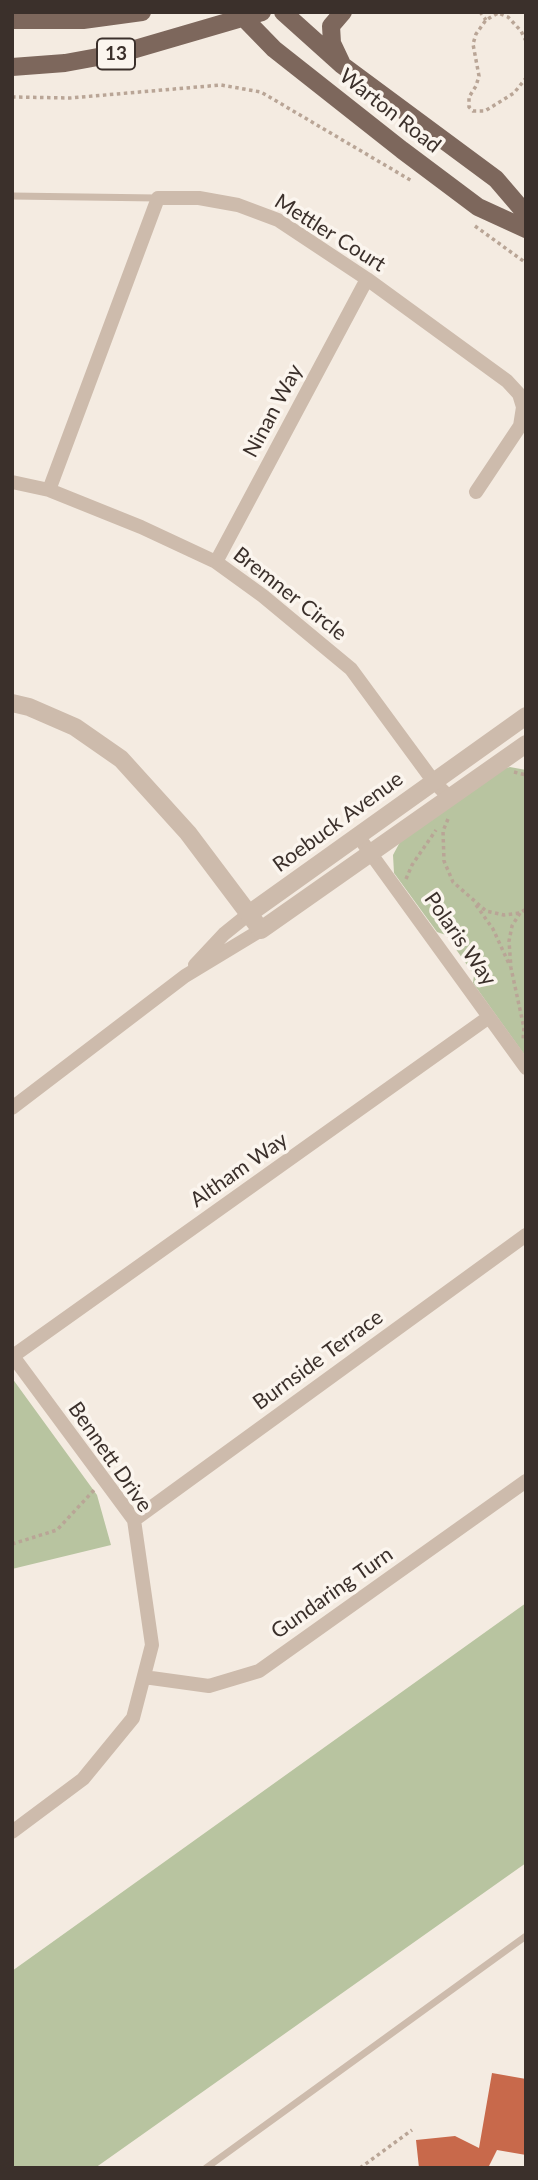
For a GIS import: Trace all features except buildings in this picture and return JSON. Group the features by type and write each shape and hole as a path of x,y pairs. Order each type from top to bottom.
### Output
{"main road":[{"name":"13","path":"12,20 142,12"},
{"name":"13","path":"12,67 65,63 125,52 241,15 262,12"},
{"name":"Warton Road","path":"283,12 342,65 496,179 526,214"},
{"path":"342,65 332,44 331,26 343,12"},
{"name":"Warton Road","path":"241,15 274,49 467,199 478,207 526,229"}],"street":[{"name":"Mettler Court","path":"158,198 199,198 238,205 278,220 367,279 507,381 519,394 523,407 520,426 476,492"},
{"path":"49,490 158,198"},
{"name":"Ninan Way","path":"216,562 367,279"},
{"name":"Bremner Circle","path":"12,482 49,490 141,527 216,562 264,596 351,669 434,782 449,797"},
{"path":"12,703 29,707 75,727 121,759 188,833 261,930"},
{"name":"Roebuck Avenue","path":"185,976 224,934 250,913 526,716"},
{"path":"508,729 524,747"},
{"name":"Roebuck Avenue","path":"12,1108 185,976 261,930 524,747"},
{"name":"Polaris Way","path":"358,836 526,1068"},
{"name":"Altham Way","path":"12,1356 489,1017"},
{"name":"Burnside Terrace","path":"134,1520 526,1235"},
{"name":"Bennett Drive","path":"12,1356 134,1520 152,1646 133,1718 83,1779 12,1832"},
{"name":"Gundaring Turn","path":"144,1677 209,1686 259,1671 526,1481"}],"lane":[{"path":"12,196 158,198"},
{"path":"206,2168 526,1936"}],"path":[{"path":"480,12 486,20"},
{"path":"526,41 508,17 498,13 486,20 476,34 473,44 479,76 469,97 469,107 473,111 485,111 514,93 526,78"},
{"path":"12,97 70,98 221,85 261,92 420,187"},
{"path":"473,225 526,263"},
{"path":"449,817 443,831 444,861 453,882 486,911 504,915 520,913"},
{"path":"474,901 492,929 511,968"},
{"path":"514,1052 524,1040 524,1028 511,968 509,941 512,926 526,909"},
{"path":"12,1544 57,1530 82,1501 106,1482"},
{"path":"360,2168 412,2130"}],"green space":[{"path":"510,767 526,770 526,1057 473,983 474,975 446,935 437,932 394,873 393,855 400,842 499,770"},
{"path":"12,1378 97,1495 111,1545 12,1569"},
{"path":"526,1603 526,1863 95,2168 12,2168 12,1971"}]}
